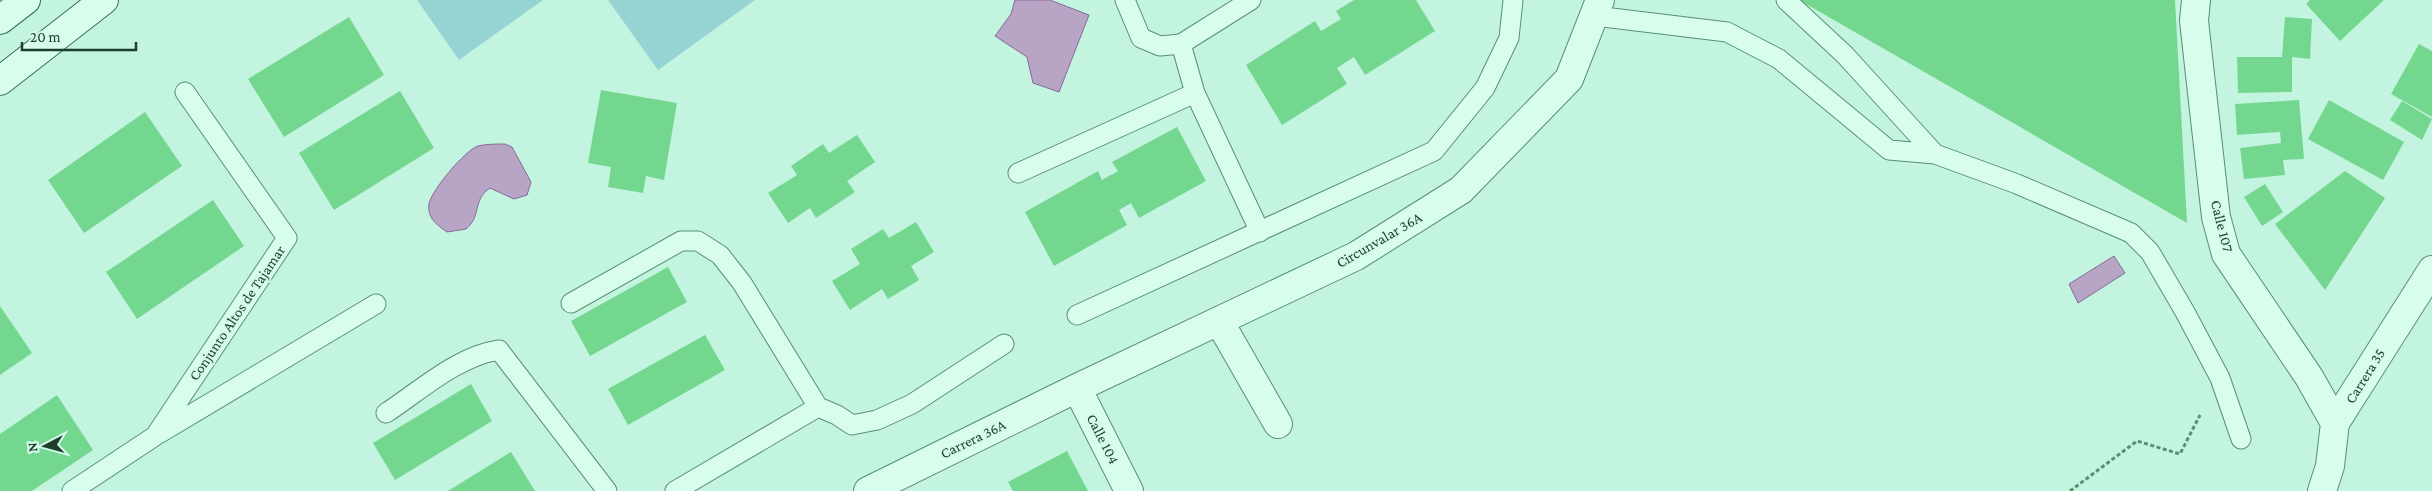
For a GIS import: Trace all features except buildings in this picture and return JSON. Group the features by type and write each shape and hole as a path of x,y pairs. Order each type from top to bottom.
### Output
{"street":[{"path":"0,20 26,0"},
{"path":"0,81 104,0"},
{"name":"Calle 107","path":"2196,0 2194,21 2216,217 2226,254 2310,377 2335,423"},
{"name":"Circunvalar 36A","path":"1077,388 1356,256 1461,190 1569,80 1597,8"},
{"name":"Carrera 35","path":"2322,491 2330,466 2335,423 2432,270"},
{"path":"1218,321 1278,424"},
{"name":"Carrera 36A","path":"868,491 1077,388"},
{"name":"Calle 104","path":"1077,388 1129,491"}],"lane":[{"path":"1125,0 1141,38 1160,46 1181,44 1251,0"},
{"path":"1076,315 1434,151 1484,88 1509,38 1513,0"},
{"path":"1786,0 1845,55 1935,154"},
{"path":"1597,8 1726,32 1779,59 1889,150 1935,154 2017,184 2131,232 2150,252 2220,378 2240,439"},
{"path":"1181,44 1195,93 1260,232"},
{"name":"Conjunto Altos de Tajamar","path":"155,436 287,238 185,92"},
{"path":"1018,173 1195,93"},
{"path":"571,303 681,240 698,241 720,255 742,283 818,407 837,415 852,425 877,420 912,404 1004,344"},
{"name":"Conjunto Altos de Tajamar","path":"72,491 155,436 376,304"},
{"path":"386,413 459,364 483,352 499,350 607,491"},
{"path":"675,491 818,407"}],"path":[{"path":"2070,491 2137,441 2180,454 2220,378"}],"shaded area":[{"path":"417,0 543,0 459,60"},
{"path":"608,0 755,0 658,70"},
{"path":"1015,0 1050,0 1089,15 1059,92 1033,83 1027,57 995,36 1011,14"},
{"path":"505,144 512,147 531,182 527,195 514,199 490,188 481,198 474,219 466,229 447,232 436,224 431,217 429,209 431,198 457,163 478,146"},
{"path":"2114,256 2125,273 2078,303 2069,284"}]}
